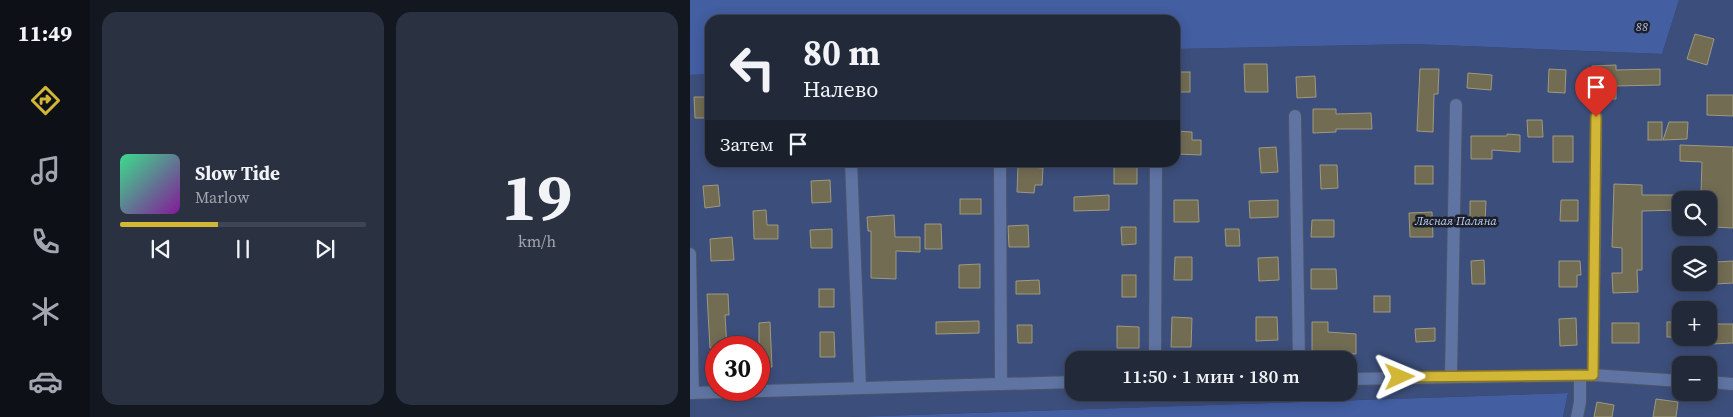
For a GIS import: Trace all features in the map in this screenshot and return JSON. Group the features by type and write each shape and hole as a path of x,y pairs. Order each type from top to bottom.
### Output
{"street":[{"path":"1451,376 1456,105"},
{"path":"1295,116 1299,351"},
{"path":"1593,375 1596,117"},
{"path":"851,167 860,387"},
{"path":"1000,167 1001,383"},
{"path":"1155,351 1156,167"},
{"path":"690,254 692,393 1065,382"},
{"path":"1577,417 1580,402 1580,375"},
{"path":"1357,379 1593,375 1672,380"},
{"path":"1717,383 1733,384"}],"green space":[{"name":"88","path":"690,0 1679,0 1662,54 1413,44 1180,49 1180,15 705,15 705,74 690,75"},
{"name":"Лясная Паляна","path":"1679,0 1733,0 1733,417 1563,417 1568,393 1357,400 1357,351 1065,351 1065,401 1329,401 850,417 690,417 690,75 705,74 705,167 1180,167 1180,49 1413,44 1662,54"},
{"path":"1568,393 1563,417 850,417 1357,401"}],"building":[{"path":"1695,34 1714,39 1707,65 1687,59"},
{"path":"1244,64 1267,64 1268,92 1245,92"},
{"path":"1616,65 1616,70 1660,69 1660,85 1616,86 1616,99 1592,99 1592,66"},
{"path":"1420,69 1439,69 1438,94 1434,94 1433,132 1417,131"},
{"path":"1549,69 1566,70 1565,93 1548,92"},
{"path":"1180,72 1190,72 1190,92 1180,92"},
{"path":"1468,73 1492,75 1491,90 1467,88"},
{"path":"1315,76 1316,97 1297,98 1296,77"},
{"path":"1707,95 1733,95 1733,116 1707,115"},
{"path":"694,97 705,97 705,118 695,118"},
{"path":"1313,109 1336,109 1336,114 1371,113 1372,129 1336,129 1336,132 1313,133"},
{"path":"1527,120 1542,120 1543,137 1528,137"},
{"path":"1648,122 1662,122 1662,140 1648,140"},
{"path":"1669,122 1688,122 1687,139 1663,140"},
{"path":"1180,131 1192,132 1192,140 1201,140 1201,155 1180,154"},
{"path":"1507,134 1520,135 1520,152 1492,150 1492,159 1471,159 1471,136 1507,136"},
{"path":"1553,136 1573,136 1573,162 1553,162"},
{"path":"1680,145 1733,147 1733,228 1717,227 1717,191 1701,191 1702,162 1680,161"},
{"path":"1276,147 1278,172 1261,173 1259,148"},
{"path":"1320,165 1337,165 1338,188 1321,189"},
{"path":"1415,166 1433,166 1433,184 1415,184"},
{"path":"1018,167 1043,168 1042,185 1035,185 1034,193 1017,192"},
{"path":"1114,167 1137,167 1137,184 1114,184"},
{"path":"830,180 831,202 812,203 811,181"},
{"path":"1614,184 1642,185 1642,195 1672,195 1672,210 1642,211 1642,270 1637,270 1638,292 1613,293 1612,273 1622,273 1622,248 1612,247"},
{"path":"718,185 720,206 705,208 703,186"},
{"path":"1109,195 1109,210 1074,211 1074,197"},
{"path":"960,199 981,199 981,214 960,214"},
{"path":"1174,200 1198,200 1199,222 1174,222"},
{"path":"1278,200 1278,217 1250,218 1249,201"},
{"path":"1561,200 1578,200 1578,221 1560,221"},
{"path":"1470,201 1486,201 1485,223 1470,223"},
{"path":"766,210 767,225 778,225 778,239 754,239 753,211"},
{"path":"1432,212 1433,237 1410,237 1409,213"},
{"path":"894,215 895,237 920,237 920,252 896,251 896,279 871,278 871,231 868,231 867,217"},
{"path":"1312,220 1334,220 1334,237 1311,237"},
{"path":"925,224 941,224 942,249 925,249"},
{"path":"1028,225 1029,247 1009,247 1008,226"},
{"path":"1121,227 1136,227 1136,244 1122,245"},
{"path":"832,229 832,248 811,248 810,230"},
{"path":"1225,229 1239,229 1240,246 1226,246"},
{"path":"732,237 734,260 711,261 710,239"},
{"path":"1175,257 1192,257 1192,280 1174,280"},
{"path":"1278,257 1279,280 1259,281 1258,258"},
{"path":"1484,260 1485,284 1472,284 1471,261"},
{"path":"1559,261 1580,261 1581,275 1577,275 1577,287 1559,287"},
{"path":"1733,261 1733,283 1717,284 1717,262"},
{"path":"980,264 980,288 959,288 959,265"},
{"path":"1311,269 1336,269 1337,289 1311,289"},
{"path":"1122,275 1136,275 1136,297 1122,297"},
{"path":"1039,280 1040,294 1016,294 1016,281"},
{"path":"819,289 834,289 834,307 819,307"},
{"path":"707,294 728,294 729,315 725,315 726,336 709,336"},
{"path":"1374,296 1390,296 1390,312 1374,312"},
{"path":"1172,317 1192,318 1191,347 1171,347"},
{"path":"1256,317 1277,317 1278,340 1256,341"},
{"path":"1576,318 1577,345 1560,346 1559,319"},
{"path":"979,321 979,333 936,334 936,322"},
{"path":"770,322 772,367 770,367 770,336 759,336 759,323"},
{"path":"1312,322 1328,322 1328,332 1356,334 1356,351 1312,351"},
{"path":"1667,322 1672,322 1672,337 1667,337"},
{"path":"1612,323 1639,323 1639,343 1612,343"},
{"path":"1717,324 1733,324 1733,343 1717,344"},
{"path":"1017,325 1032,325 1032,343 1018,343"},
{"path":"1117,326 1139,327 1139,348 1117,348"},
{"path":"1435,328 1435,341 1416,342 1415,329"},
{"path":"820,332 834,332 835,357 820,357"},
{"path":"1656,399 1678,402 1676,417 1653,417"},
{"path":"1597,402 1614,405 1612,417 1594,417"}],"route":[{"path":"1400,377 1593,375 1596,117"}]}
